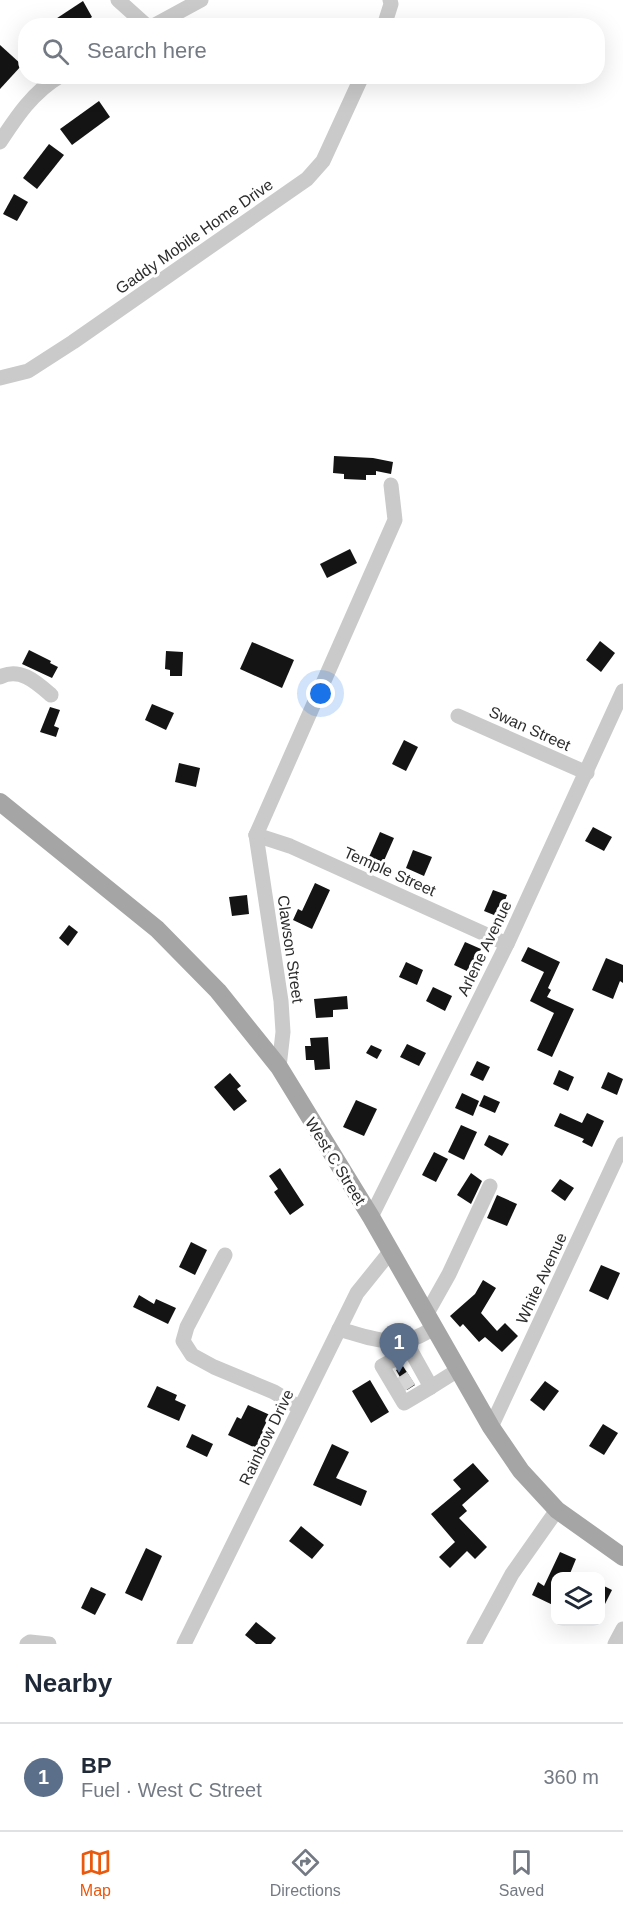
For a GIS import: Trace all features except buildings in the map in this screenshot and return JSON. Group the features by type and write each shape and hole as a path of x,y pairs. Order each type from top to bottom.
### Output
{"main road":[{"name":"West C Street","path":"0,802 157,929 218,991 279,1067 371,1217 491,1427 521,1471 557,1510 623,1557"}],"street":[{"path":"118,0 138,18"},
{"path":"168,18 201,0"},
{"path":"387,18 390,0"},
{"path":"0,142 22,108 47,84"},
{"name":"Gaddy Mobile Home Drive","path":"0,378 28,370 74,342 307,179 323,160 358,84"},
{"path":"256,835 395,520 391,485"},
{"path":"0,677 9,673 20,674 31,679 51,695"},
{"name":"Arlene Avenue","path":"371,1217 507,944 623,692"},
{"name":"Swan Street","path":"458,716 587,773"},
{"name":"Temple Street","path":"256,835 290,846 507,944"},
{"name":"Clawson Street","path":"256,835 281,1001 283,1032 279,1067"},
{"name":"White Avenue","path":"491,1427 623,1144"},
{"path":"431,1387 407,1381 382,1366 422,1336 490,1186"},
{"name":"Rainbow Drive","path":"184,1644 357,1293 390,1252"},
{"path":"225,1255 187,1327 183,1341 192,1355 214,1367 274,1392 300,1408"},
{"path":"339,1329 408,1346"},
{"path":"408,1346 404,1403 458,1370"},
{"path":"474,1644 512,1574 557,1510"},
{"path":"615,1644 623,1629"},
{"path":"27,1644 30,1642 49,1644"}],"tunnel":[{"path":"399,1386 411,1378"}],"place":[{"name":"BP","path":"399,1373"}]}
